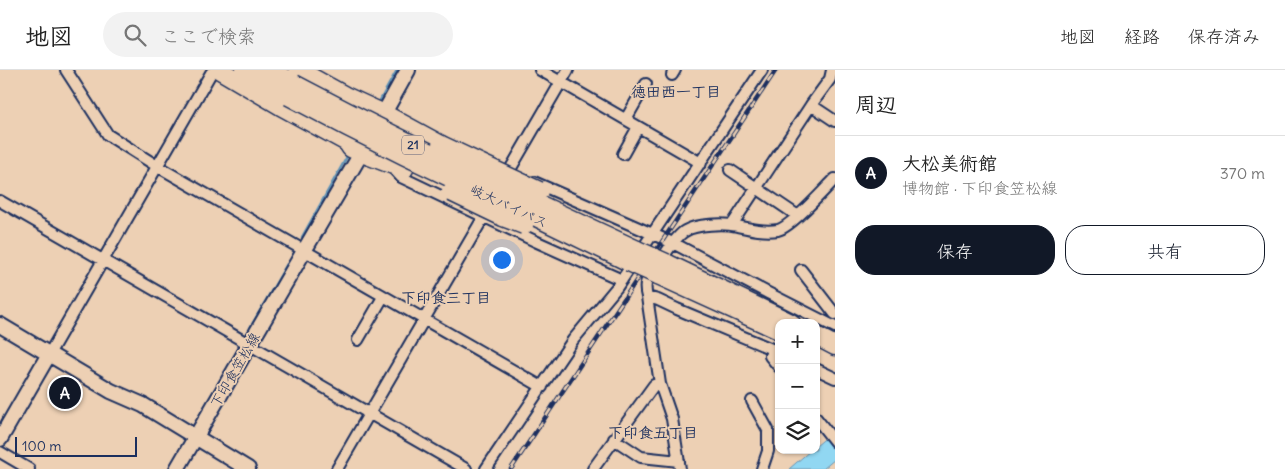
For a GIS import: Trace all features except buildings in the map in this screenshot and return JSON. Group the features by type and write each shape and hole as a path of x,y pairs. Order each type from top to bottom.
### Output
{"highway":[{"name":"岐大バイパス","path":"245,70 294,83"},
{"name":"岐大バイパス","path":"270,70 363,121 463,170 531,208 662,269 781,319"},
{"name":"21","path":"212,71 347,142 357,151 397,167 503,217 531,208"},
{"name":"21","path":"294,83 345,96 384,114 441,145 531,208 564,241 603,242"},
{"name":"岐大バイパス","path":"662,269 775,328"},
{"path":"820,338 835,346"},
{"path":"820,350 835,358"}],"main road":[{"name":"下印食笠松線","path":"177,469 304,251 357,151 384,114 408,70"},
{"path":"0,325 111,391 143,406 248,469"},
{"path":"0,440 49,354"}],"street":[{"path":"66,70 108,135 157,166 542,387"},
{"path":"310,70 338,87 345,96"},
{"path":"540,70 701,163"},
{"path":"338,469 568,70"},
{"path":"49,354 212,71"},
{"path":"486,469 573,340 622,280 701,163 759,71"},
{"path":"732,224 811,105 830,80 832,71"},
{"path":"626,120 646,84"},
{"path":"811,105 835,121"},
{"path":"623,154 638,127"},
{"path":"419,133 423,133 673,243 835,327"},
{"path":"397,167 401,178 622,280"},
{"path":"730,170 798,216"},
{"path":"614,439 641,457 680,465 672,419 660,384 645,289 646,281 673,243 684,231 705,225 732,224 761,231 780,229 798,216 835,179"},
{"path":"0,201 466,469"},
{"path":"802,270 835,314"},
{"path":"358,340 383,297"},
{"path":"647,297 775,351"},
{"path":"775,352 770,356 775,362"},
{"path":"820,371 835,378"},
{"path":"593,469 654,385 660,384"},
{"path":"752,401 768,430 768,450 762,469"},
{"path":"820,423 835,442"},
{"path":"0,452 29,469"}],"water":[{"path":"835,430 835,459 823,469 789,469 806,454 820,454 820,443"}],"waterway":[{"path":"379,102 397,70"},
{"path":"302,237 349,153"},
{"path":"250,328 287,264"},
{"path":"196,422 240,347"},
{"path":"169,469 182,446"}],"railway":[{"path":"511,469 776,70"}],"place":[{"name":"大松美術館","path":"65,393"}],"district":[{"name":"徳田西一丁目","path":"676,92"},
{"name":"下印食三丁目","path":"446,298"},
{"name":"下印食五丁目","path":"653,433"}]}
